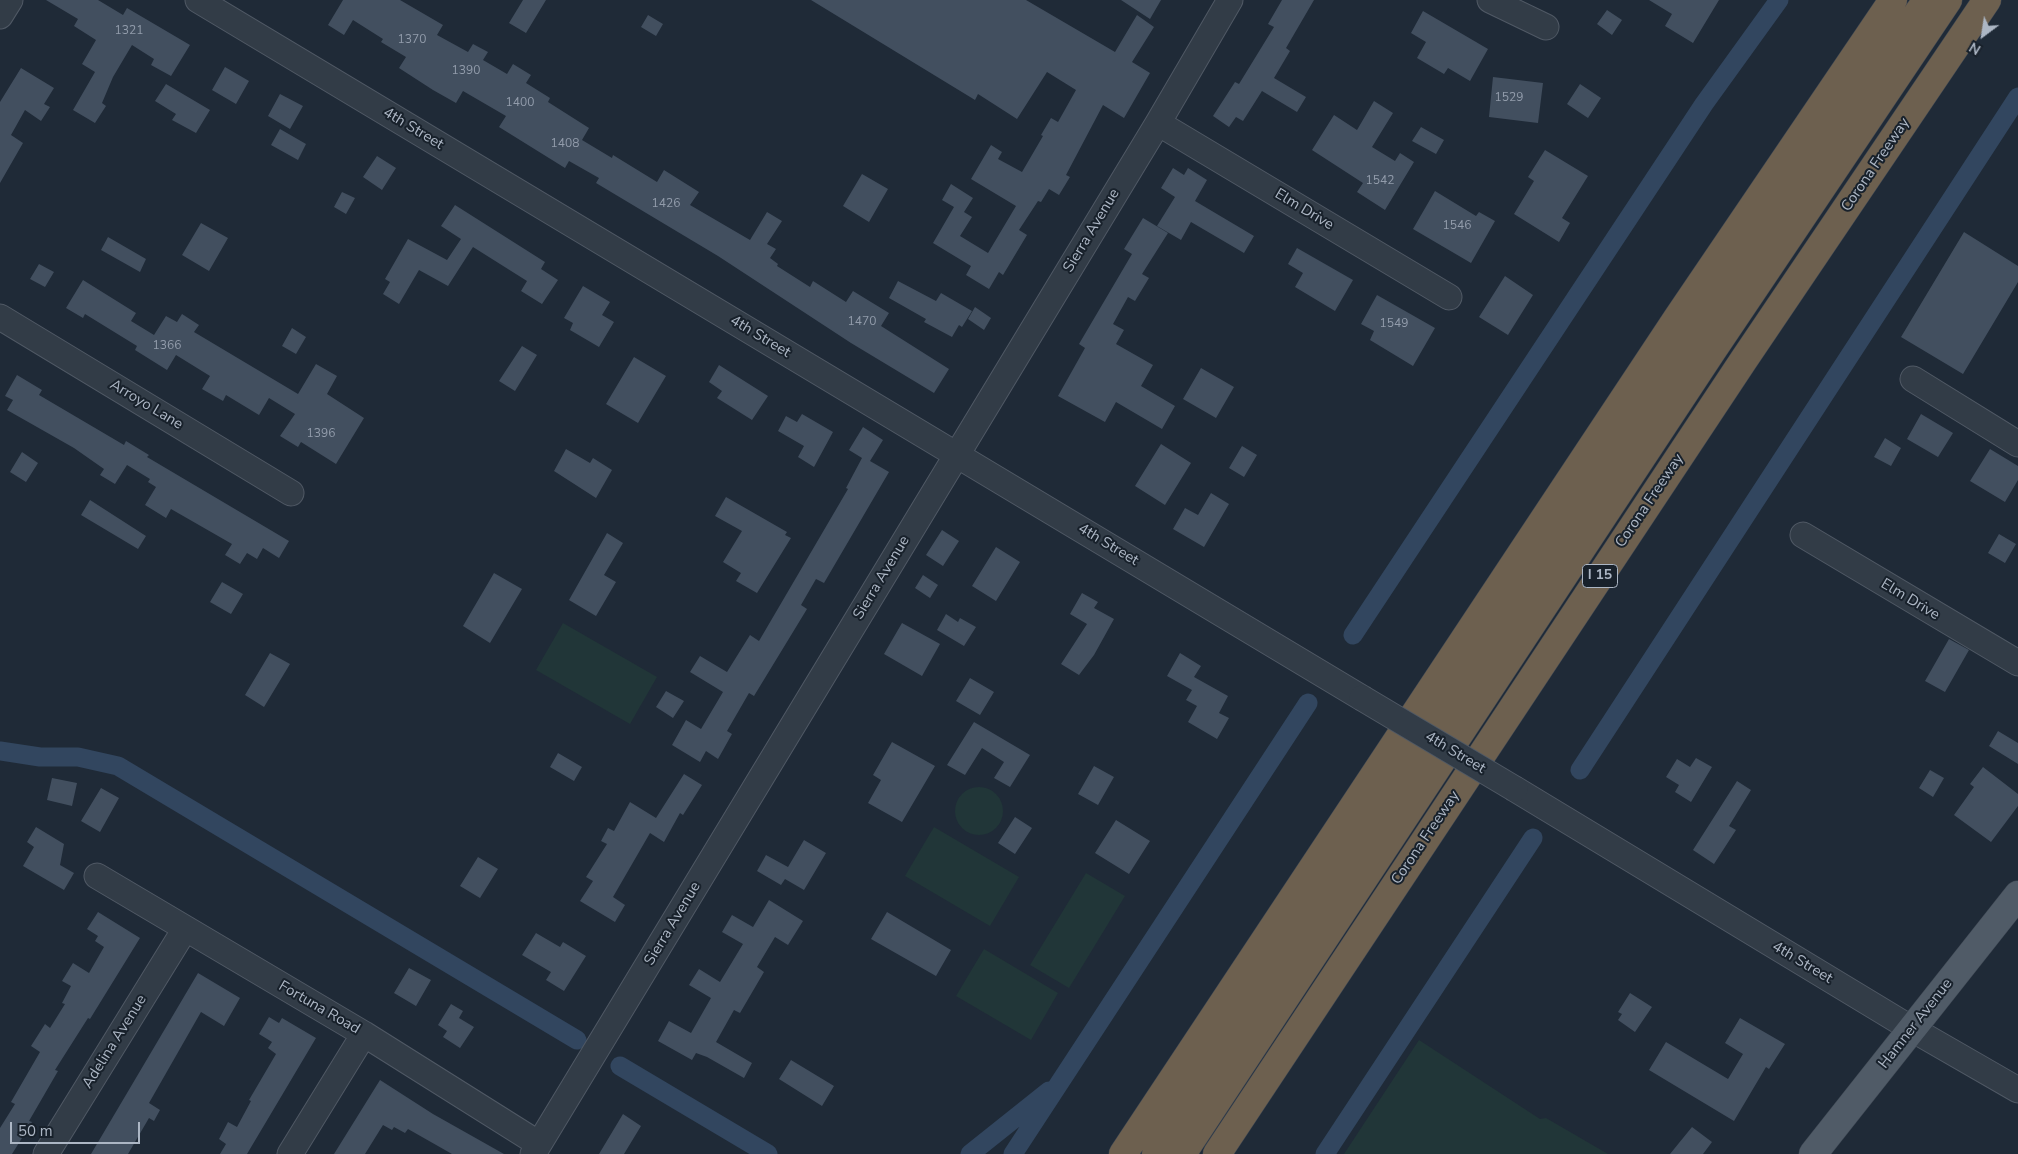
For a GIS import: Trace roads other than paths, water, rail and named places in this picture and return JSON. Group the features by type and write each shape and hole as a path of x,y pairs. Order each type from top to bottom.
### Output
{"highway":[{"path":"1123,1154 1678,317 1892,0"},
{"path":"1156,1154 1827,143 1927,0"},
{"path":"1182,1154 1630,475 1948,0"},
{"name":"Corona Freeway","path":"1216,1154 1982,5"}],"main road":[{"name":"Hamner Avenue","path":"1813,1154 2018,894"}],"street":[{"path":"0,16 10,0"},
{"name":"4th Street","path":"198,0 1912,1029 2018,1090"},
{"name":"Sierra Avenue","path":"536,1149 957,455 1230,0"},
{"path":"1490,0 1546,27"},
{"name":"Elm Drive","path":"1158,122 1449,296"},
{"name":"Arroyo Lane","path":"0,317 292,493"},
{"path":"1913,379 2018,444"},
{"name":"Elm Drive","path":"1803,535 2018,663"},
{"name":"Fortuna Road","path":"98,876 364,1034 536,1149"},
{"name":"Adelina Avenue","path":"46,1154 185,929"},
{"path":"290,1154 364,1034"}],"waterway":[{"path":"1353,635 1704,104 1779,0"},
{"path":"1580,770 2018,97"},
{"path":"1013,1154 1308,703"},
{"path":"0,751 40,757 78,757 118,766 577,1040"},
{"path":"1325,1154 1533,838"},
{"path":"620,1066 768,1154"},
{"path":"970,1154 1049,1091"}]}
